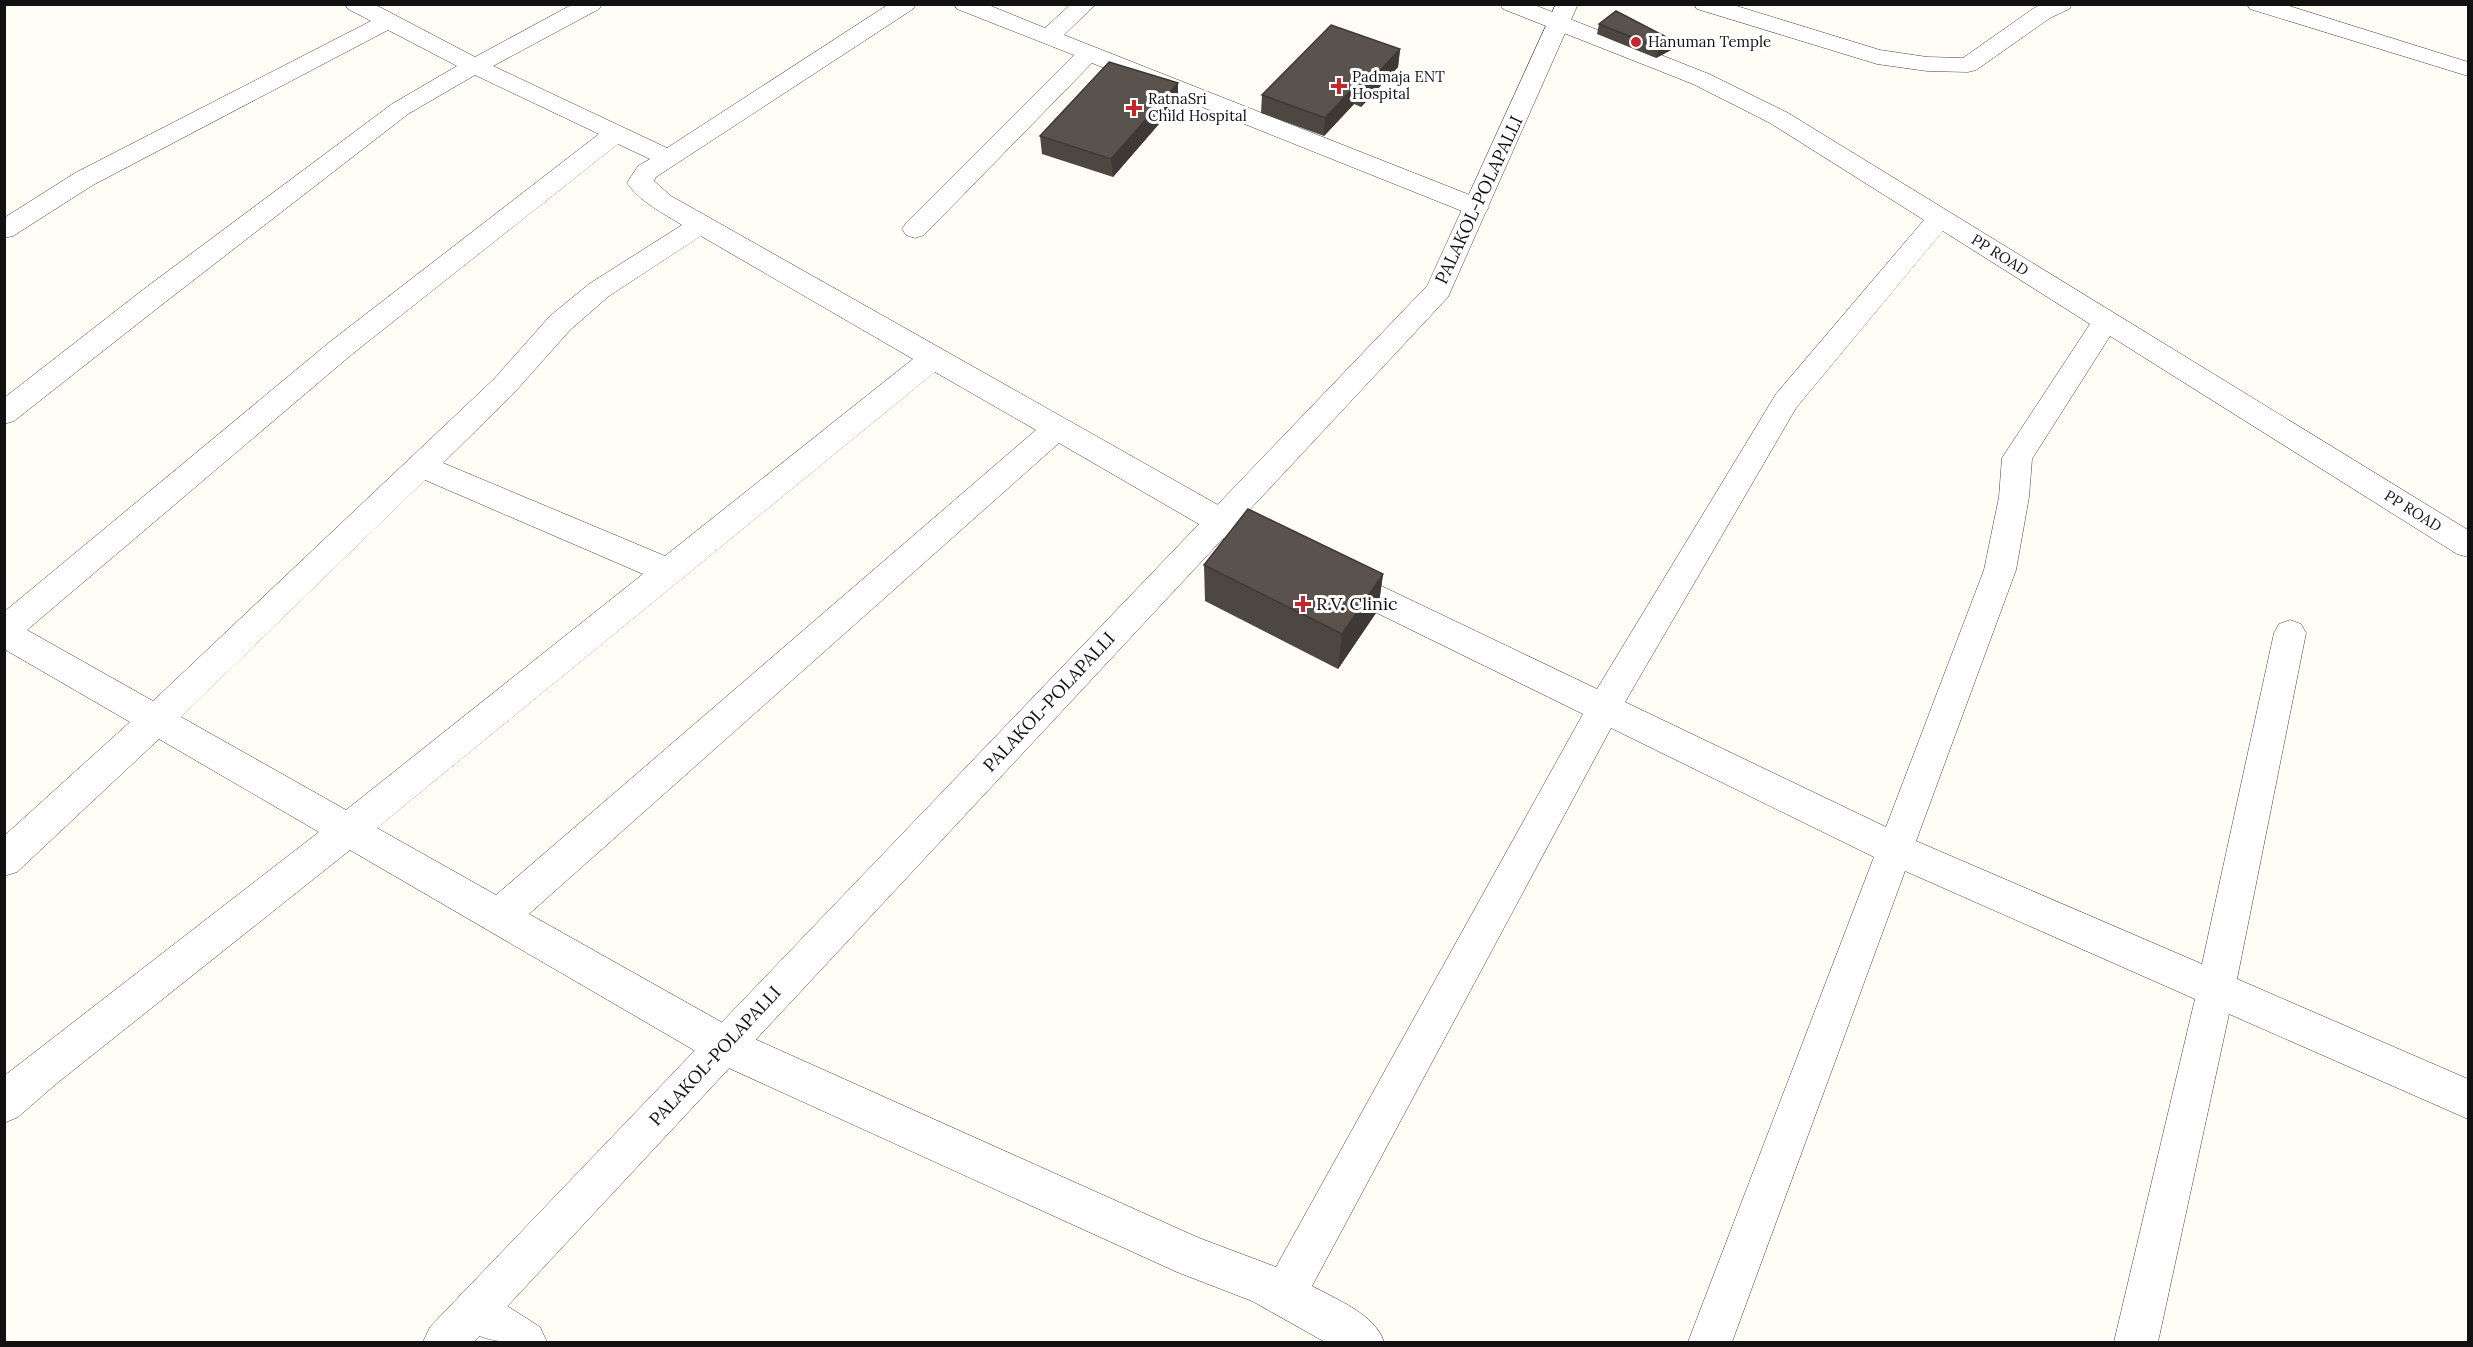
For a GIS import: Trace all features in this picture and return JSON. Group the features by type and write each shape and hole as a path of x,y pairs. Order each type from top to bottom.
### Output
{"street":[{"path":"4,414 154,296 400,109 591,4"},
{"path":"905,4 647,172 640,183 662,201 701,224 1219,522 1272,548"},
{"path":"965,4 1476,207"},
{"path":"1048,37 1085,4"},
{"name":"PP ROAD","path":"1511,4 1563,14 1779,118 2469,545"},
{"path":"1705,4 1877,57 1927,64 1968,65 2042,13 2061,4"},
{"path":"2258,4 2469,69"},
{"path":"361,5 475,66 669,159"},
{"name":"PALAKOL-POLAPALLI","path":"445,1342 1437,291 1563,14"},
{"path":"4,230 84,179 388,21"},
{"path":"915,229 1089,53"},
{"path":"616,133 341,348 4,632 724,1046 1192,1257 1264,1284 1325,1317 1358,1341"},
{"path":"1284,1295 1604,708 1786,401 1940,218"},
{"path":"4,860 156,720 504,386 560,323 599,290 701,224"},
{"path":"1710,1342 1897,850 2000,570 2014,497 2017,458 2106,321"},
{"path":"4,1102 348,830 934,357"},
{"path":"498,917 1056,429"},
{"path":"421,466 669,571"},
{"path":"1315,569 1897,850 2469,1099"},
{"path":"2136,1342 2216,988 2290,633"},
{"path":"476,1310 525,1342"}],"building":[{"path":"1616,11 1674,41 1659,48 1599,24"},
{"path":"1331,25 1400,49 1363,89 1355,86 1325,118 1262,95"},
{"path":"1109,62 1178,83 1111,159 1040,136"},
{"path":"1248,509 1383,574 1342,634 1204,565"}],"place":[{"name":"Hanuman Temple","path":"1636,42"},
{"name":"Padmaja ENT Hospital","path":"1339,86"},
{"name":"RatnaSri Child Hospital","path":"1134,108"},
{"name":"R.V. Clinic","path":"1303,604"}]}
